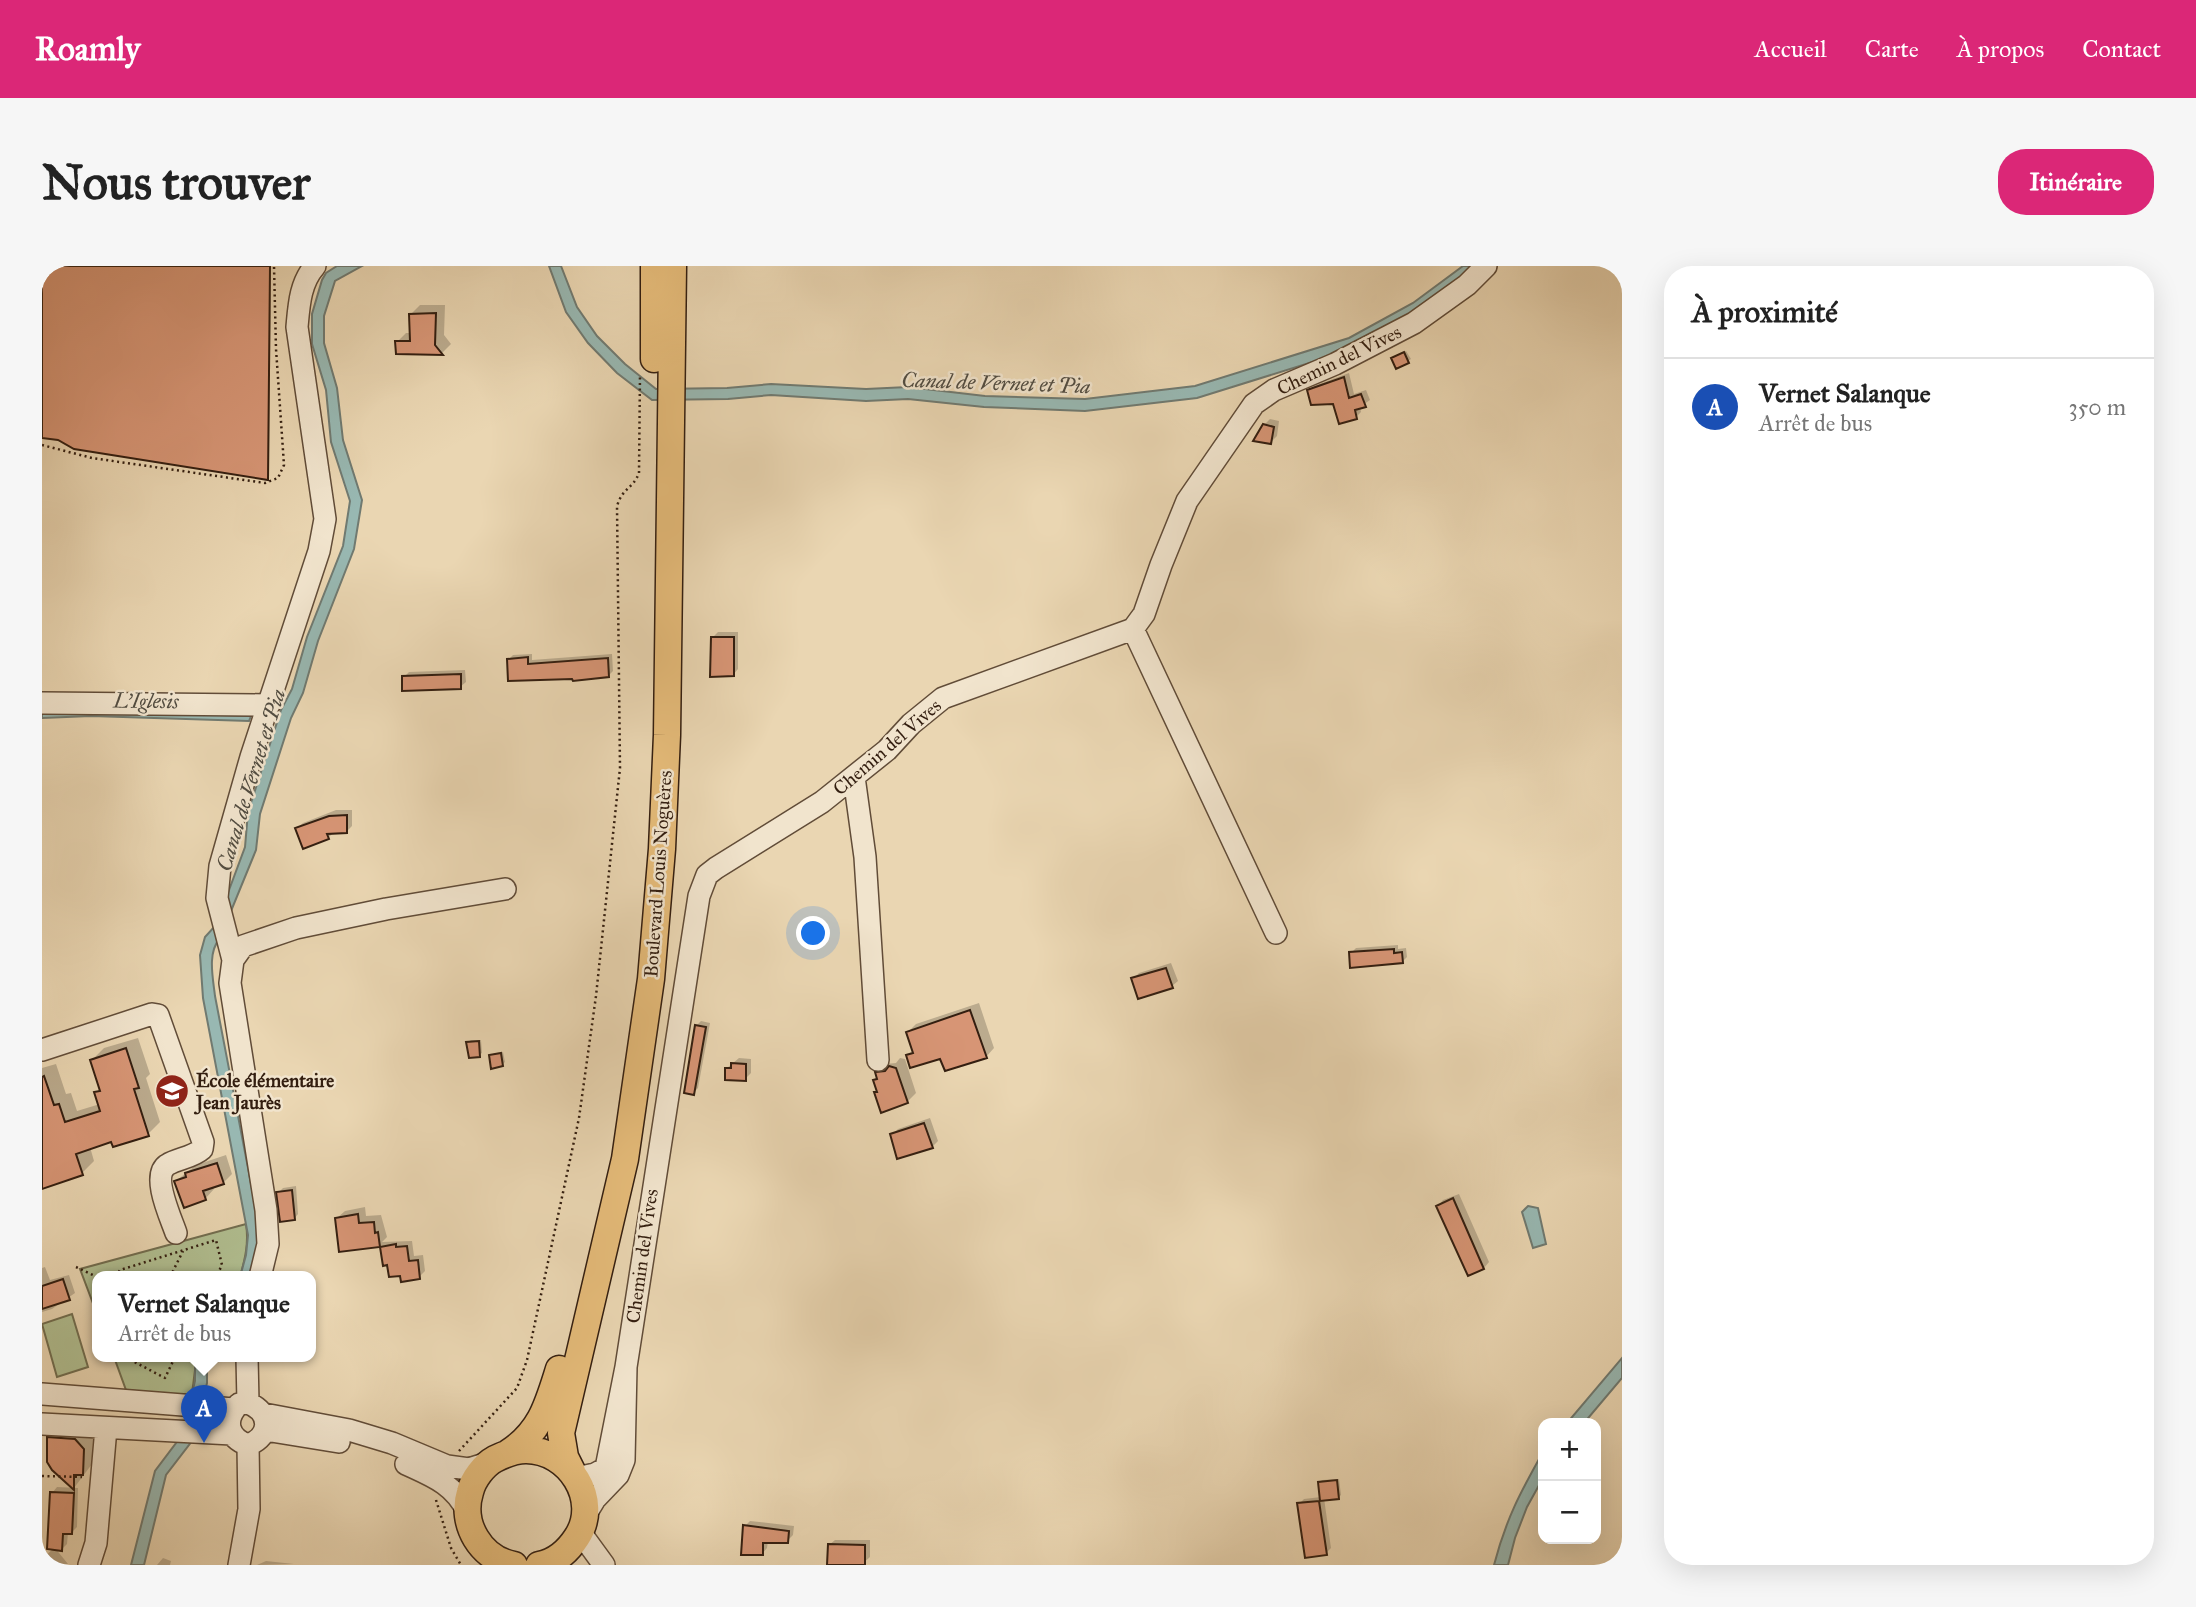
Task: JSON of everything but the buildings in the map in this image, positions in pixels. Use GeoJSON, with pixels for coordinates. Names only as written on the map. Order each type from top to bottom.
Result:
{"type":"FeatureCollection","features":[{"type":"Feature","properties":{"kind":"main road","name":"Boulevard Louis Noguères"},"geometry":{"type":"LineString","coordinates":[[467,1510],[470,1492],[478,1475],[499,1457],[523,1444],[538,1425],[549,1401],[565,1348],[607,1156],[634,975],[645,847],[656,373],[654,266]]}},
{"type":"Feature","properties":{"kind":"main road","name":"Boulevard Louis Noguères"},"geometry":{"type":"LineString","coordinates":[[656,373],[673,266]]}},
{"type":"Feature","properties":{"kind":"main road","name":"Boulevard Louis Noguères"},"geometry":{"type":"LineString","coordinates":[[569,1547],[582,1490],[565,1457],[561,1433],[625,1158],[651,979],[662,849],[667,735],[654,411]]}},
{"type":"Feature","properties":{"kind":"main road"},"geometry":{"type":"LineString","coordinates":[[499,1457],[526,1450],[543,1452],[559,1460],[574,1475]]}},
{"type":"Feature","properties":{"kind":"main road"},"geometry":{"type":"LineString","coordinates":[[467,1510],[470,1527],[478,1543],[490,1555],[509,1564]]}},
{"type":"Feature","properties":{"kind":"street"},"geometry":{"type":"LineString","coordinates":[[261,1271],[268,1244],[266,1210],[230,983],[233,960],[217,898],[220,866],[319,551],[325,519],[297,327],[299,299],[309,273],[315,266]]}},
{"type":"Feature","properties":{"kind":"street","name":"Chemin del Vives"},"geometry":{"type":"LineString","coordinates":[[574,1475],[595,1474],[606,1468],[626,1367],[644,1236],[699,896],[707,875],[822,802],[887,750],[911,724],[943,698],[1133,629],[1144,614],[1187,501],[1254,404],[1273,390],[1335,364],[1415,323],[1467,285],[1486,266]]}},
{"type":"Feature","properties":{"kind":"street"},"geometry":{"type":"LineString","coordinates":[[1133,629],[1276,933]]}},
{"type":"Feature","properties":{"kind":"street"},"geometry":{"type":"LineString","coordinates":[[42,703],[269,705]]}},
{"type":"Feature","properties":{"kind":"street"},"geometry":{"type":"LineString","coordinates":[[855,777],[865,857],[878,1060]]}},
{"type":"Feature","properties":{"kind":"street"},"geometry":{"type":"LineString","coordinates":[[233,960],[243,946],[296,928],[386,909],[505,889]]}},
{"type":"Feature","properties":{"kind":"street"},"geometry":{"type":"LineString","coordinates":[[42,1050],[152,1014],[158,1015],[203,1142],[202,1149],[197,1154],[166,1166],[160,1178],[179,1242]]}},
{"type":"Feature","properties":{"kind":"street"},"geometry":{"type":"LineString","coordinates":[[42,1424],[162,1431],[258,1441],[246,1413],[247,1362]]}},
{"type":"Feature","properties":{"kind":"street","name":"Chemin del Vives"},"geometry":{"type":"LineString","coordinates":[[569,1547],[595,1499],[618,1475],[624,1460],[626,1367]]}},
{"type":"Feature","properties":{"kind":"street"},"geometry":{"type":"LineString","coordinates":[[42,1394],[164,1403],[349,1430],[392,1443],[445,1473],[467,1510]]}},
{"type":"Feature","properties":{"kind":"street"},"geometry":{"type":"LineString","coordinates":[[239,1565],[249,1509],[230,1419],[246,1413]]}},
{"type":"Feature","properties":{"kind":"street"},"geometry":{"type":"LineString","coordinates":[[89,1565],[96,1543],[106,1428]]}},
{"type":"Feature","properties":{"kind":"street"},"geometry":{"type":"LineString","coordinates":[[445,1473],[469,1469],[499,1457]]}},
{"type":"Feature","properties":{"kind":"street"},"geometry":{"type":"LineString","coordinates":[[569,1547],[604,1565]]}},
{"type":"Feature","properties":{"kind":"path"},"geometry":{"type":"LineString","coordinates":[[42,445],[92,458],[265,483],[278,478],[284,465],[276,349],[274,266]]}},
{"type":"Feature","properties":{"kind":"path"},"geometry":{"type":"LineString","coordinates":[[461,1565],[451,1548],[435,1500],[445,1473],[468,1440],[517,1388],[527,1360],[546,1281],[579,1118],[596,996],[620,768],[617,506],[621,494],[636,482],[639,473],[654,411],[656,373]]}},
{"type":"Feature","properties":{"kind":"path"},"geometry":{"type":"LineString","coordinates":[[119,1271],[179,1242],[216,1240],[222,1265],[219,1271]]}},
{"type":"Feature","properties":{"kind":"path"},"geometry":{"type":"LineString","coordinates":[[172,1271],[179,1242]]}},
{"type":"Feature","properties":{"kind":"path"},"geometry":{"type":"LineString","coordinates":[[76,1267],[92,1275]]}},
{"type":"Feature","properties":{"kind":"path"},"geometry":{"type":"LineString","coordinates":[[136,1362],[165,1378],[173,1362]]}},
{"type":"Feature","properties":{"kind":"path"},"geometry":{"type":"LineString","coordinates":[[42,1476],[100,1478]]}},
{"type":"Feature","properties":{"kind":"green space"},"geometry":{"type":"Polygon","coordinates":[[[246,1224],[247,1244],[242,1271],[92,1271],[92,1301],[80,1269],[246,1224]]]}},
{"type":"Feature","properties":{"kind":"green space"},"geometry":{"type":"Polygon","coordinates":[[[72,1314],[88,1367],[57,1377],[42,1324],[72,1314]]]}},
{"type":"Feature","properties":{"kind":"green space"},"geometry":{"type":"Polygon","coordinates":[[[116,1362],[197,1362],[191,1396],[126,1390],[116,1362]]]}},
{"type":"Feature","properties":{"kind":"water"},"geometry":{"type":"Polygon","coordinates":[[[337,266],[362,266],[335,281],[324,316],[324,343],[337,388],[343,440],[362,500],[354,549],[318,641],[303,693],[291,718],[260,814],[256,850],[212,958],[215,996],[260,1236],[253,1271],[242,1271],[248,1235],[203,998],[200,955],[205,937],[216,925],[245,847],[248,812],[281,710],[292,689],[307,637],[343,546],[350,501],[331,442],[326,390],[312,344],[312,314],[326,273],[337,266]]]}},
{"type":"Feature","properties":{"kind":"water"},"geometry":{"type":"Polygon","coordinates":[[[549,266],[561,266],[577,307],[597,336],[625,364],[656,389],[771,384],[866,389],[908,387],[985,396],[1085,399],[1195,386],[1349,338],[1413,303],[1463,266],[1480,266],[1458,285],[1354,349],[1197,398],[1085,411],[984,407],[908,399],[866,401],[771,395],[728,399],[652,400],[617,373],[588,343],[566,312],[549,266]]]}},
{"type":"Feature","properties":{"kind":"water"},"geometry":{"type":"Polygon","coordinates":[[[91,711],[251,716],[249,721],[91,716],[42,718],[42,713],[91,711]]]}},
{"type":"Feature","properties":{"kind":"water"},"geometry":{"type":"Polygon","coordinates":[[[1528,1206],[1538,1208],[1546,1244],[1533,1248],[1522,1212],[1528,1206]]]}},
{"type":"Feature","properties":{"kind":"water"},"geometry":{"type":"Polygon","coordinates":[[[1622,1358],[1622,1378],[1588,1418],[1571,1418],[1622,1358]]]}},
{"type":"Feature","properties":{"kind":"water"},"geometry":{"type":"Polygon","coordinates":[[[210,1362],[192,1441],[166,1475],[144,1565],[131,1565],[155,1471],[182,1435],[195,1381],[195,1363],[210,1362]]]}},
{"type":"Feature","properties":{"kind":"water"},"geometry":{"type":"Polygon","coordinates":[[[1538,1461],[1538,1487],[1515,1538],[1508,1565],[1494,1565],[1503,1534],[1538,1461]]]}},
{"type":"Feature","properties":{"kind":"place","name":"École élémentaire Jean Jaurès"},"geometry":{"type":"Point","coordinates":[172,1091]}},
{"type":"Feature","properties":{"kind":"place","name":"Vernet Salanque"},"geometry":{"type":"Point","coordinates":[204,1443]}},
{"type":"Feature","properties":{"kind":"water label","name":"Canal de Vernet et Pia"},"geometry":{"type":"Point","coordinates":[996,383]}},
{"type":"Feature","properties":{"kind":"water label","name":"L'Iglesis"},"geometry":{"type":"Point","coordinates":[146,701]}},
{"type":"Feature","properties":{"kind":"water label","name":"Canal de Vernet et Pia"},"geometry":{"type":"Point","coordinates":[251,780]}}]}
